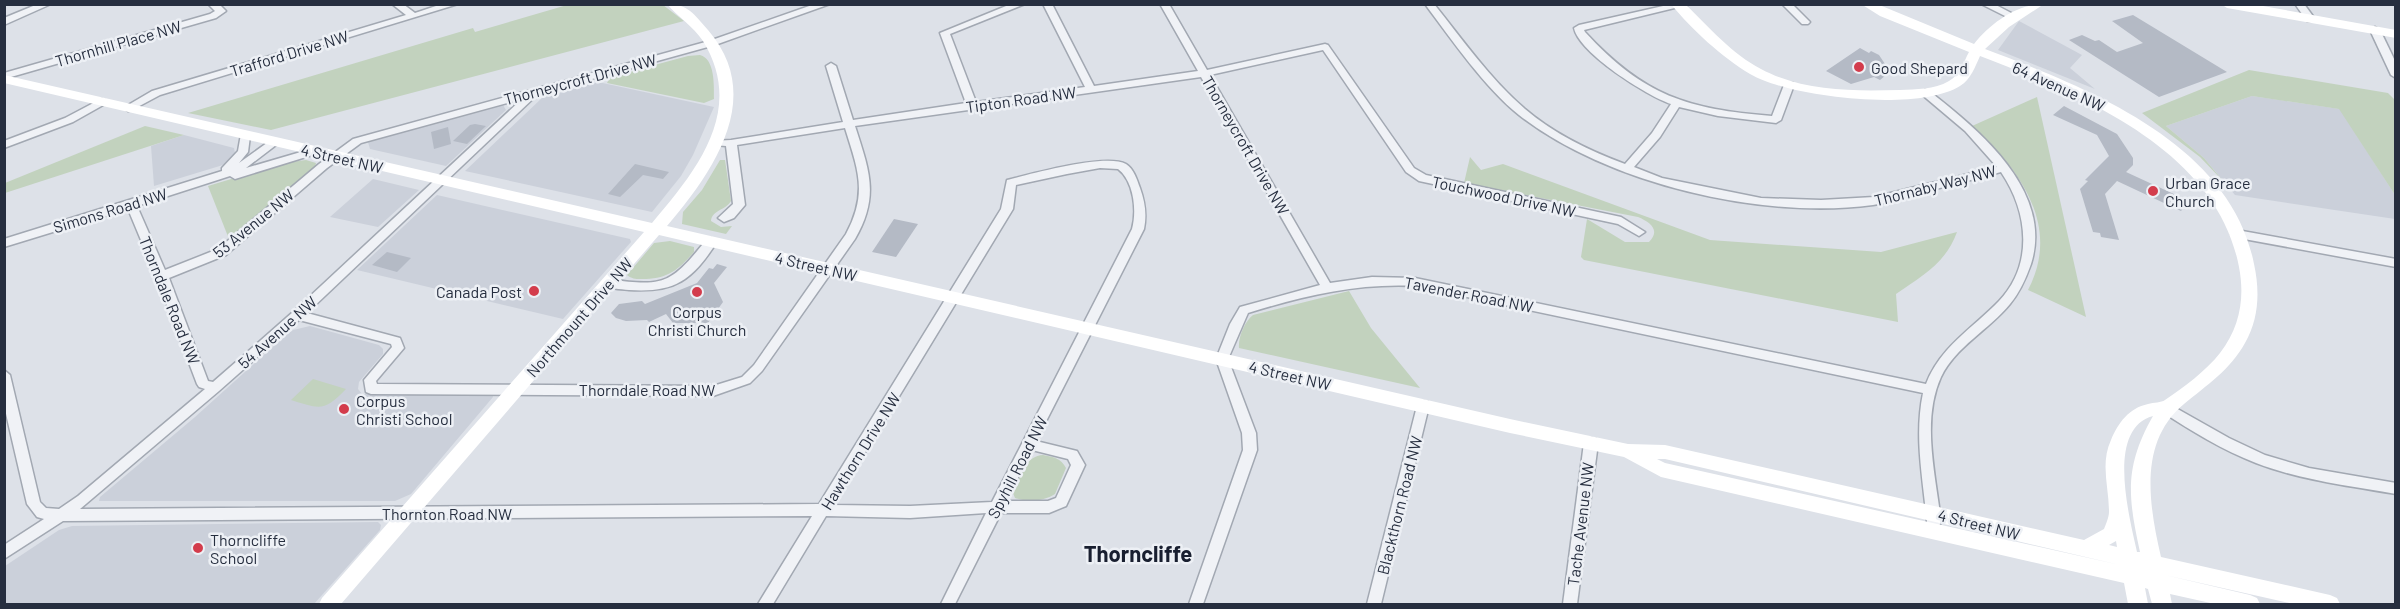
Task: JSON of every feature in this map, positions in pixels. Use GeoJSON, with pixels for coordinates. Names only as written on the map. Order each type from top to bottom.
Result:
{"type":"FeatureCollection","features":[{"type":"Feature","properties":{"kind":"main road","name":"Northmount Drive NW"},"geometry":{"type":"LineString","coordinates":[[329,604],[655,230],[724,143],[727,83],[721,62],[712,43],[692,19],[673,4]]}},
{"type":"Feature","properties":{"kind":"main road","name":"64 Avenue NW"},"geometry":{"type":"LineString","coordinates":[[1867,4],[1897,20],[2080,92],[2145,130],[2179,157],[2205,184],[2224,209],[2237,234],[2250,281],[2248,317],[2226,359],[2167,408],[2144,451],[2139,474],[2139,493],[2162,604]]}},
{"type":"Feature","properties":{"kind":"main road","name":"64 Avenue NW"},"geometry":{"type":"LineString","coordinates":[[1884,4],[1914,25]]}},
{"type":"Feature","properties":{"kind":"main road"},"geometry":{"type":"LineString","coordinates":[[1681,5],[1740,61],[1789,86],[1817,93],[1868,95],[1925,93],[1948,87],[1962,78],[1976,51],[2012,16],[2037,4]]}},
{"type":"Feature","properties":{"kind":"main road"},"geometry":{"type":"LineString","coordinates":[[2228,4],[2396,34]]}},
{"type":"Feature","properties":{"kind":"main road","name":"4 Street NW"},"geometry":{"type":"LineString","coordinates":[[4,78],[245,136],[1424,406],[1628,451],[1665,452],[1934,521],[2156,574],[2330,604]]}},
{"type":"Feature","properties":{"kind":"main road","name":"64 Avenue NW"},"geometry":{"type":"LineString","coordinates":[[2138,604],[2119,512],[2115,465],[2122,436],[2130,423],[2143,412],[2167,408]]}},
{"type":"Feature","properties":{"kind":"main road"},"geometry":{"type":"LineString","coordinates":[[2086,548],[2112,534],[2119,512]]}},
{"type":"Feature","properties":{"kind":"main road","name":"4 Street NW"},"geometry":{"type":"LineString","coordinates":[[1934,521],[2086,548],[2131,568]]}},
{"type":"Feature","properties":{"kind":"main road","name":"4 Street NW"},"geometry":{"type":"LineString","coordinates":[[2156,574],[2250,604]]}},
{"type":"Feature","properties":{"kind":"street"},"geometry":{"type":"LineString","coordinates":[[4,22],[47,4]]}},
{"type":"Feature","properties":{"kind":"street","name":"Thornhill Place NW"},"geometry":{"type":"LineString","coordinates":[[4,78],[213,16],[221,11],[212,4]]}},
{"type":"Feature","properties":{"kind":"street"},"geometry":{"type":"LineString","coordinates":[[396,4],[414,16]]}},
{"type":"Feature","properties":{"kind":"street","name":"Trafford Drive NW"},"geometry":{"type":"LineString","coordinates":[[128,108],[148,95],[454,4]]}},
{"type":"Feature","properties":{"kind":"street","name":"Thorneycroft Drive NW"},"geometry":{"type":"LineString","coordinates":[[336,156],[364,138],[712,43],[826,4]]}},
{"type":"Feature","properties":{"kind":"street"},"geometry":{"type":"LineString","coordinates":[[972,106],[945,33],[1021,4]]}},
{"type":"Feature","properties":{"kind":"street"},"geometry":{"type":"LineString","coordinates":[[1047,4],[1091,89]]}},
{"type":"Feature","properties":{"kind":"street","name":"Thorneycroft Drive NW"},"geometry":{"type":"LineString","coordinates":[[1164,4],[1327,287]]}},
{"type":"Feature","properties":{"kind":"street","name":"Thornaby Way NW"},"geometry":{"type":"LineString","coordinates":[[1429,4],[1491,81],[1521,111],[1551,133],[1594,156],[1660,181],[1708,193],[1761,202],[1821,204],[1874,201],[2005,168]]}},
{"type":"Feature","properties":{"kind":"street"},"geometry":{"type":"LineString","coordinates":[[1786,4],[1805,22]]}},
{"type":"Feature","properties":{"kind":"street"},"geometry":{"type":"LineString","coordinates":[[1984,4],[2012,16]]}},
{"type":"Feature","properties":{"kind":"street"},"geometry":{"type":"LineString","coordinates":[[2299,4],[2310,19]]}},
{"type":"Feature","properties":{"kind":"street"},"geometry":{"type":"LineString","coordinates":[[1681,5],[1580,27],[1580,33],[1602,60],[1641,86],[1676,104],[1713,113],[1776,120],[1789,86]]}},
{"type":"Feature","properties":{"kind":"street"},"geometry":{"type":"LineString","coordinates":[[2375,30],[2396,75]]}},
{"type":"Feature","properties":{"kind":"street","name":"Tipton Road NW"},"geometry":{"type":"LineString","coordinates":[[724,143],[1204,72],[1325,47]]}},
{"type":"Feature","properties":{"kind":"street","name":"Touchwood Drive NW"},"geometry":{"type":"LineString","coordinates":[[1325,47],[1410,170],[1423,178],[1621,220],[1639,232]]}},
{"type":"Feature","properties":{"kind":"street","name":"Thorndale Road NW"},"geometry":{"type":"LineString","coordinates":[[297,315],[396,341],[398,348],[370,380],[371,389],[713,391],[746,380],[758,368],[851,236],[860,219],[865,202],[863,168],[831,66]]}},
{"type":"Feature","properties":{"kind":"street","name":"54 Avenue NW"},"geometry":{"type":"LineString","coordinates":[[4,553],[63,514],[215,388],[297,315],[535,92]]}},
{"type":"Feature","properties":{"kind":"street"},"geometry":{"type":"LineString","coordinates":[[1925,93],[2005,168],[2023,201],[2029,223],[2028,262],[2016,286],[2001,307],[1963,339],[1945,362],[1930,390],[1927,449],[1934,521]]}},
{"type":"Feature","properties":{"kind":"street"},"geometry":{"type":"LineString","coordinates":[[4,145],[69,120],[101,102]]}},
{"type":"Feature","properties":{"kind":"street"},"geometry":{"type":"LineString","coordinates":[[1628,168],[1656,135],[1676,104]]}},
{"type":"Feature","properties":{"kind":"street","name":"Simons Road NW"},"geometry":{"type":"LineString","coordinates":[[216,178],[239,158],[243,152],[245,136]]}},
{"type":"Feature","properties":{"kind":"street","name":"Simons Road NW"},"geometry":{"type":"LineString","coordinates":[[216,178],[245,164],[274,142]]}},
{"type":"Feature","properties":{"kind":"street"},"geometry":{"type":"LineString","coordinates":[[724,143],[739,205],[730,216],[724,218]]}},
{"type":"Feature","properties":{"kind":"street","name":"Simons Road NW"},"geometry":{"type":"LineString","coordinates":[[4,243],[216,178],[241,174],[315,151]]}},
{"type":"Feature","properties":{"kind":"street","name":"53 Avenue NW"},"geometry":{"type":"LineString","coordinates":[[162,276],[222,252],[336,156]]}},
{"type":"Feature","properties":{"kind":"street","name":"Hawthorn Drive NW"},"geometry":{"type":"LineString","coordinates":[[765,604],[955,298],[1007,209],[1011,183],[1061,172],[1118,165],[1128,172],[1141,204],[1142,216],[1138,230],[1086,328]]}},
{"type":"Feature","properties":{"kind":"street","name":"Thorndale Road NW"},"geometry":{"type":"LineString","coordinates":[[130,204],[162,276],[203,384],[215,388]]}},
{"type":"Feature","properties":{"kind":"street"},"geometry":{"type":"LineString","coordinates":[[2237,234],[2396,263]]}},
{"type":"Feature","properties":{"kind":"street"},"geometry":{"type":"LineString","coordinates":[[609,283],[624,286],[668,284],[681,276],[711,242]]}},
{"type":"Feature","properties":{"kind":"street","name":"Tavender Road NW"},"geometry":{"type":"LineString","coordinates":[[1222,359],[1244,310],[1327,287],[1385,280],[1414,282],[1930,390]]}},
{"type":"Feature","properties":{"kind":"street","name":"Spyhill Road NW"},"geometry":{"type":"LineString","coordinates":[[948,604],[1086,328]]}},
{"type":"Feature","properties":{"kind":"street"},"geometry":{"type":"LineString","coordinates":[[1196,604],[1251,443],[1222,359]]}},
{"type":"Feature","properties":{"kind":"street","name":"Thornton Road NW"},"geometry":{"type":"LineString","coordinates":[[4,375],[34,504],[42,513],[824,510],[910,512],[997,507],[1049,507],[1061,502],[1078,465],[1072,454],[1029,444]]}},
{"type":"Feature","properties":{"kind":"street","name":"Blackthorn Road NW"},"geometry":{"type":"LineString","coordinates":[[1374,604],[1424,406]]}},
{"type":"Feature","properties":{"kind":"street"},"geometry":{"type":"LineString","coordinates":[[2167,408],[2206,433],[2260,459],[2280,466],[2396,489]]}},
{"type":"Feature","properties":{"kind":"street","name":"Tache Avenue NW"},"geometry":{"type":"LineString","coordinates":[[1570,604],[1591,443]]}},
{"type":"Feature","properties":{"kind":"shaded area"},"geometry":{"type":"Polygon","coordinates":[[[2019,21],[2082,55],[2070,68],[2095,89],[1998,50],[2019,21]]]}},
{"type":"Feature","properties":{"kind":"shaded area"},"geometry":{"type":"Polygon","coordinates":[[[598,82],[714,107],[681,176],[652,212],[465,171],[542,98],[598,82]]]}},
{"type":"Feature","properties":{"kind":"shaded area"},"geometry":{"type":"Polygon","coordinates":[[[2252,96],[2340,109],[2395,195],[2395,219],[2235,195],[2204,158],[2166,126],[2252,96]]]}},
{"type":"Feature","properties":{"kind":"shaded area"},"geometry":{"type":"Polygon","coordinates":[[[503,105],[506,110],[446,166],[370,149],[368,142],[503,105]]]}},
{"type":"Feature","properties":{"kind":"shaded area"},"geometry":{"type":"Polygon","coordinates":[[[184,135],[234,148],[235,153],[223,165],[154,186],[151,146],[184,135]]]}},
{"type":"Feature","properties":{"kind":"shaded area"},"geometry":{"type":"Polygon","coordinates":[[[373,179],[419,190],[378,227],[330,217],[373,179]]]}},
{"type":"Feature","properties":{"kind":"shaded area"},"geometry":{"type":"Polygon","coordinates":[[[437,195],[630,239],[631,242],[563,319],[357,270],[437,195]]]}},
{"type":"Feature","properties":{"kind":"shaded area","name":"Corpus Christi School"},"geometry":{"type":"Polygon","coordinates":[[[310,326],[379,345],[383,349],[383,354],[359,382],[358,389],[362,394],[492,393],[493,397],[411,494],[395,501],[99,501],[100,497],[195,417],[286,335],[293,330],[310,326]]]}},
{"type":"Feature","properties":{"kind":"shaded area","name":"Thorncliffe School"},"geometry":{"type":"Polygon","coordinates":[[[378,522],[381,525],[380,530],[314,604],[5,604],[5,566],[59,530],[72,526],[378,522]]]}},
{"type":"Feature","properties":{"kind":"green space"},"geometry":{"type":"Polygon","coordinates":[[[567,5],[663,5],[684,21],[271,130],[188,113],[473,28],[475,32],[567,5]]]}},
{"type":"Feature","properties":{"kind":"green space"},"geometry":{"type":"Polygon","coordinates":[[[700,55],[709,62],[714,80],[714,99],[704,103],[607,83],[610,77],[688,56],[700,55]]]}},
{"type":"Feature","properties":{"kind":"green space"},"geometry":{"type":"Polygon","coordinates":[[[2249,70],[2388,93],[2395,100],[2395,195],[2339,109],[2252,96],[2166,126],[2204,158],[2223,181],[2200,157],[2142,113],[2249,70]]]}},
{"type":"Feature","properties":{"kind":"green space"},"geometry":{"type":"Polygon","coordinates":[[[2037,97],[2086,317],[2028,290],[2037,266],[2040,243],[2038,221],[2019,180],[2005,161],[1972,126],[2037,97]]]}},
{"type":"Feature","properties":{"kind":"green space"},"geometry":{"type":"Polygon","coordinates":[[[145,126],[184,135],[5,193],[5,183],[145,126]]]}},
{"type":"Feature","properties":{"kind":"green space"},"geometry":{"type":"Polygon","coordinates":[[[1470,157],[1481,170],[1503,164],[1710,240],[1881,252],[1957,232],[1940,260],[1924,275],[1896,294],[1898,322],[1584,260],[1581,257],[1587,219],[1625,242],[1649,242],[1654,230],[1646,221],[1638,217],[1464,183],[1470,157]]]}},
{"type":"Feature","properties":{"kind":"green space"},"geometry":{"type":"Polygon","coordinates":[[[306,160],[316,163],[315,167],[229,239],[208,186],[284,163],[306,160]]]}},
{"type":"Feature","properties":{"kind":"green space"},"geometry":{"type":"Polygon","coordinates":[[[720,160],[725,160],[731,201],[714,214],[711,221],[721,227],[732,226],[726,234],[682,224],[683,212],[702,190],[720,160]]]}},
{"type":"Feature","properties":{"kind":"green space"},"geometry":{"type":"Polygon","coordinates":[[[670,241],[694,247],[694,252],[678,268],[661,277],[638,279],[627,275],[654,243],[670,241]]]}},
{"type":"Feature","properties":{"kind":"green space"},"geometry":{"type":"Polygon","coordinates":[[[1349,291],[1371,328],[1420,388],[1239,348],[1243,330],[1253,315],[1349,291]]]}},
{"type":"Feature","properties":{"kind":"green space"},"geometry":{"type":"Polygon","coordinates":[[[313,379],[346,389],[327,405],[315,407],[291,400],[313,379]]]}},
{"type":"Feature","properties":{"kind":"green space"},"geometry":{"type":"Polygon","coordinates":[[[1043,455],[1059,460],[1066,468],[1055,494],[1036,500],[1015,498],[1013,493],[1023,469],[1031,459],[1043,455]]]}},
{"type":"Feature","properties":{"kind":"building"},"geometry":{"type":"Polygon","coordinates":[[[2133,15],[2227,72],[2159,97],[2069,40],[2082,35],[2095,41],[2099,40],[2117,52],[2143,43],[2112,21],[2133,15]]]}},
{"type":"Feature","properties":{"kind":"building","name":"Good Shepard"},"geometry":{"type":"Polygon","coordinates":[[[1860,48],[1879,55],[1887,67],[1892,70],[1880,80],[1874,77],[1851,84],[1826,71],[1860,48]]]}},
{"type":"Feature","properties":{"kind":"building"},"geometry":{"type":"Polygon","coordinates":[[[2064,106],[2117,134],[2133,158],[2133,165],[2126,172],[2189,201],[2181,211],[2117,181],[2105,194],[2119,240],[2101,237],[2100,233],[2093,232],[2080,189],[2088,181],[2085,180],[2109,156],[2097,135],[2053,115],[2064,106]]]}},
{"type":"Feature","properties":{"kind":"building"},"geometry":{"type":"Polygon","coordinates":[[[470,125],[486,126],[467,144],[453,141],[470,125]]]}},
{"type":"Feature","properties":{"kind":"building"},"geometry":{"type":"Polygon","coordinates":[[[448,127],[451,144],[434,149],[431,132],[448,127]]]}},
{"type":"Feature","properties":{"kind":"building"},"geometry":{"type":"Polygon","coordinates":[[[635,164],[669,172],[663,179],[643,175],[620,197],[608,194],[635,164]]]}},
{"type":"Feature","properties":{"kind":"building"},"geometry":{"type":"Polygon","coordinates":[[[894,219],[918,224],[896,257],[872,252],[894,219]]]}},
{"type":"Feature","properties":{"kind":"building"},"geometry":{"type":"Polygon","coordinates":[[[387,252],[411,258],[397,272],[372,265],[387,252]]]}},
{"type":"Feature","properties":{"kind":"building","name":"Corpus Christi Church"},"geometry":{"type":"Polygon","coordinates":[[[717,264],[727,267],[714,283],[723,302],[708,323],[673,323],[666,314],[649,322],[647,320],[626,321],[616,318],[611,313],[619,304],[642,301],[645,304],[697,283],[709,268],[713,269],[717,264]]]}},
{"type":"Feature","properties":{"kind":"place","name":"Good Shepard"},"geometry":{"type":"Point","coordinates":[1859,67]}},
{"type":"Feature","properties":{"kind":"place","name":"Urban Grace Church"},"geometry":{"type":"Point","coordinates":[2153,191]}},
{"type":"Feature","properties":{"kind":"place","name":"Canada Post"},"geometry":{"type":"Point","coordinates":[534,291]}},
{"type":"Feature","properties":{"kind":"place","name":"Corpus Christi Church"},"geometry":{"type":"Point","coordinates":[697,292]}},
{"type":"Feature","properties":{"kind":"place","name":"Corpus Christi School"},"geometry":{"type":"Point","coordinates":[344,409]}},
{"type":"Feature","properties":{"kind":"place","name":"Thorncliffe School"},"geometry":{"type":"Point","coordinates":[198,548]}},
{"type":"Feature","properties":{"kind":"district","name":"Thorncliffe"},"geometry":{"type":"Point","coordinates":[1138,553]}}]}
